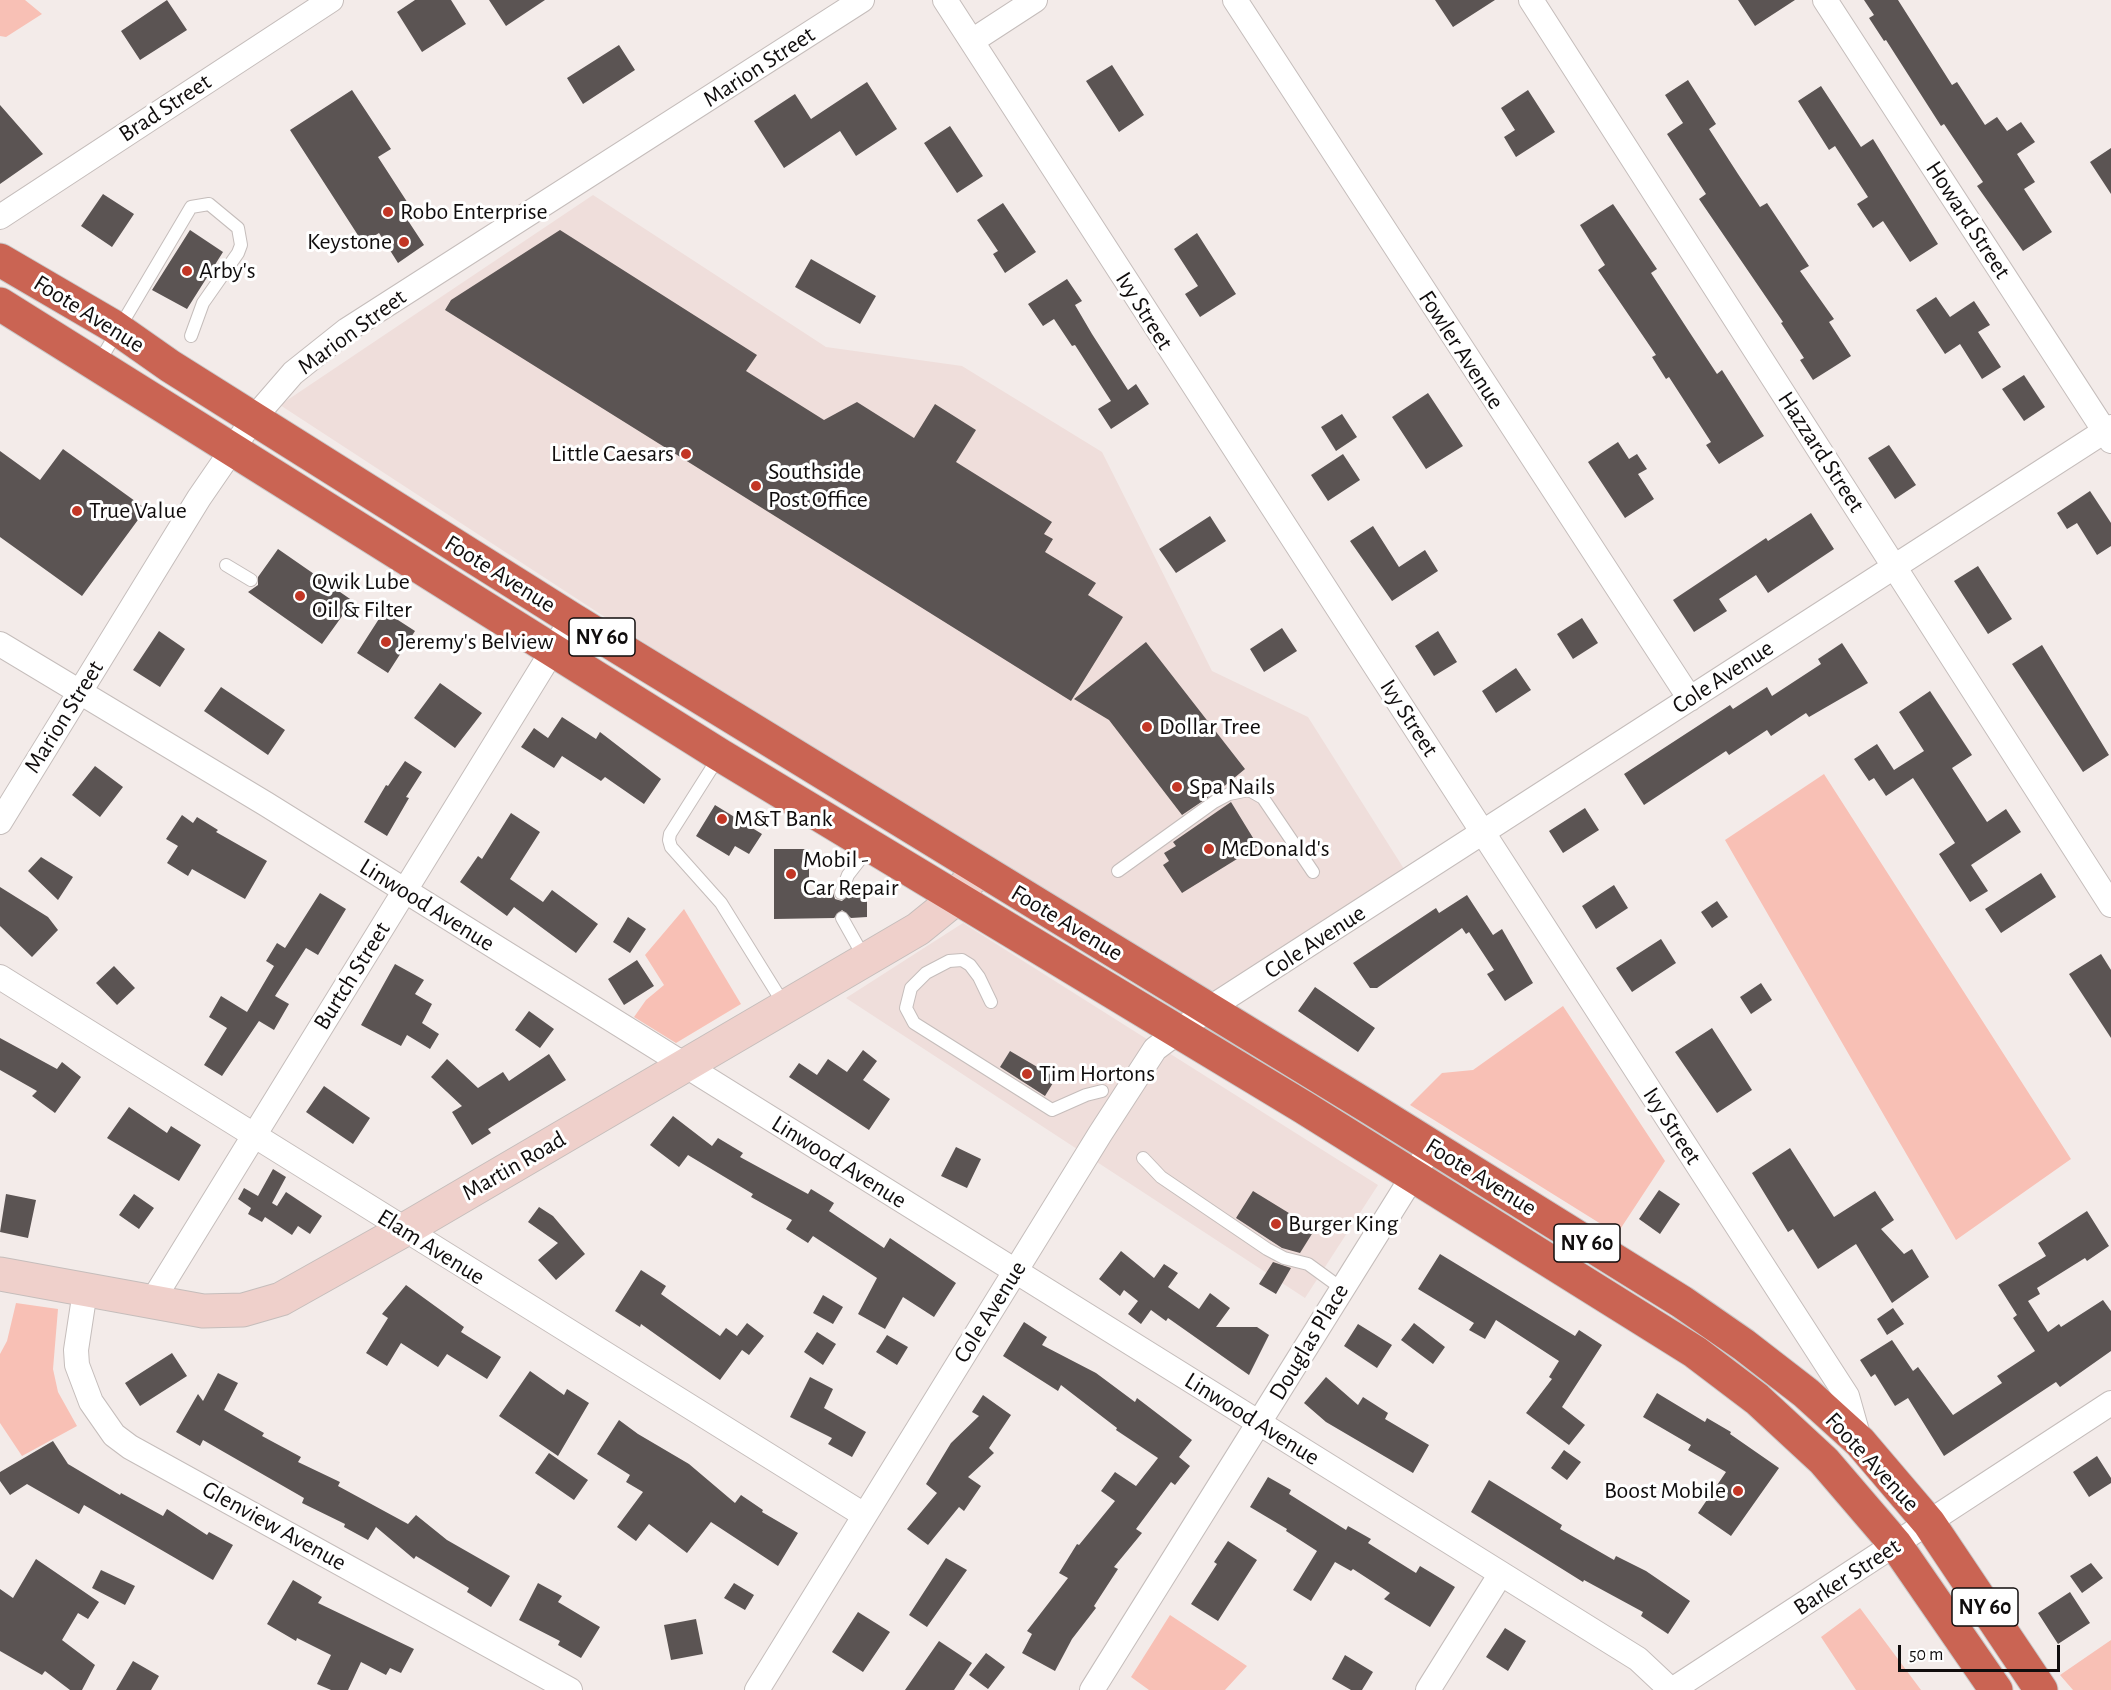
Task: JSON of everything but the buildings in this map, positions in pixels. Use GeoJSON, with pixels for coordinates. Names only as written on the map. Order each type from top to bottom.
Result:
{"type":"FeatureCollection","features":[{"type":"Feature","properties":{"kind":"highway","name":"Foote Avenue"},"geometry":{"type":"LineString","coordinates":[[0,260],[118,329],[170,366],[572,619],[1672,1295],[1735,1339],[1806,1393],[1860,1442],[1929,1523],[2041,1690]]}},
{"type":"Feature","properties":{"kind":"highway","name":"Foote Avenue"},"geometry":{"type":"LineString","coordinates":[[0,304],[553,648],[720,755],[955,899],[1179,1031],[1695,1353],[1757,1399],[1824,1461],[1896,1545],[1996,1690]]}},
{"type":"Feature","properties":{"kind":"street","name":"Brad Street"},"geometry":{"type":"LineString","coordinates":[[0,217],[331,0]]}},
{"type":"Feature","properties":{"kind":"street","name":"Marion Street"},"geometry":{"type":"LineString","coordinates":[[0,822],[199,498],[254,418],[293,374],[346,330],[862,0]]}},
{"type":"Feature","properties":{"kind":"street","name":"Ivy Street"},"geometry":{"type":"LineString","coordinates":[[945,0],[1191,385],[1484,833],[1847,1396],[1860,1442]]}},
{"type":"Feature","properties":{"kind":"street"},"geometry":{"type":"LineString","coordinates":[[972,41],[1035,0]]}},
{"type":"Feature","properties":{"kind":"street","name":"Fowler Avenue"},"geometry":{"type":"LineString","coordinates":[[1235,0],[1690,699]]}},
{"type":"Feature","properties":{"kind":"street","name":"Hazzard Street"},"geometry":{"type":"LineString","coordinates":[[1531,0],[2111,905]]}},
{"type":"Feature","properties":{"kind":"street","name":"Howard Street"},"geometry":{"type":"LineString","coordinates":[[1825,0],[2109,433]]}},
{"type":"Feature","properties":{"kind":"street","name":"Cole Avenue"},"geometry":{"type":"LineString","coordinates":[[757,1690],[1155,1049],[1207,1010],[1895,567],[2109,433]]}},
{"type":"Feature","properties":{"kind":"street","name":"Burtch Street"},"geometry":{"type":"LineString","coordinates":[[151,1303],[572,619]]}},
{"type":"Feature","properties":{"kind":"street","name":"Linwood Avenue"},"geometry":{"type":"LineString","coordinates":[[0,644],[404,891],[1638,1659],[1672,1690]]}},
{"type":"Feature","properties":{"kind":"street","name":"Martin Road"},"geometry":{"type":"LineString","coordinates":[[0,1275],[151,1303],[228,1312],[260,1306],[307,1286],[918,929],[955,899],[978,869]]}},
{"type":"Feature","properties":{"kind":"street","name":"Elam Avenue"},"geometry":{"type":"LineString","coordinates":[[0,977],[253,1137],[864,1515]]}},
{"type":"Feature","properties":{"kind":"street","name":"Douglas Place"},"geometry":{"type":"LineString","coordinates":[[1092,1690],[1431,1147]]}},
{"type":"Feature","properties":{"kind":"street","name":"Glenview Avenue"},"geometry":{"type":"LineString","coordinates":[[85,1291],[76,1350],[79,1376],[91,1402],[114,1435],[570,1690]]}},
{"type":"Feature","properties":{"kind":"street","name":"Barker Street"},"geometry":{"type":"LineString","coordinates":[[1672,1690],[2111,1403]]}},
{"type":"Feature","properties":{"kind":"street"},"geometry":{"type":"LineString","coordinates":[[1428,1690],[1500,1575]]}},
{"type":"Feature","properties":{"kind":"lane"},"geometry":{"type":"LineString","coordinates":[[98,365],[191,207],[209,204],[238,228],[241,245],[203,303],[191,336]]}},
{"type":"Feature","properties":{"kind":"lane"},"geometry":{"type":"LineString","coordinates":[[226,565],[251,580]]}},
{"type":"Feature","properties":{"kind":"lane"},"geometry":{"type":"LineString","coordinates":[[720,755],[670,834],[669,840],[671,847],[721,903],[785,1007]]}},
{"type":"Feature","properties":{"kind":"lane"},"geometry":{"type":"LineString","coordinates":[[1118,871],[1214,802],[1229,794],[1249,790],[1263,798],[1313,872]]}},
{"type":"Feature","properties":{"kind":"lane"},"geometry":{"type":"LineString","coordinates":[[841,893],[848,875],[870,847]]}},
{"type":"Feature","properties":{"kind":"lane"},"geometry":{"type":"LineString","coordinates":[[842,918],[866,960]]}},
{"type":"Feature","properties":{"kind":"lane"},"geometry":{"type":"LineString","coordinates":[[991,1002],[979,977],[962,960],[949,961],[926,973],[911,988],[906,1008],[914,1023],[1052,1110],[1086,1095],[1102,1091]]}},
{"type":"Feature","properties":{"kind":"lane"},"geometry":{"type":"LineString","coordinates":[[1143,1158],[1161,1177],[1267,1249],[1293,1262],[1308,1264],[1341,1288]]}},
{"type":"Feature","properties":{"kind":"shaded area"},"geometry":{"type":"Polygon","coordinates":[[[0,0],[25,0],[42,14],[6,37],[0,36],[0,0]]]}},
{"type":"Feature","properties":{"kind":"shaded area"},"geometry":{"type":"Polygon","coordinates":[[[593,195],[826,347],[962,366],[1102,452],[1212,671],[1308,717],[1411,880],[1207,1010],[280,405],[593,195]]]}},
{"type":"Feature","properties":{"kind":"shaded area"},"geometry":{"type":"Polygon","coordinates":[[[1824,774],[2071,1159],[1956,1240],[1725,840],[1824,774]]]}},
{"type":"Feature","properties":{"kind":"shaded area"},"geometry":{"type":"Polygon","coordinates":[[[684,909],[741,1004],[676,1043],[634,1017],[646,1000],[664,985],[645,955],[684,909]]]}},
{"type":"Feature","properties":{"kind":"shaded area"},"geometry":{"type":"Polygon","coordinates":[[[963,923],[1378,1185],[1305,1298],[846,998],[963,923]]]}},
{"type":"Feature","properties":{"kind":"shaded area"},"geometry":{"type":"Polygon","coordinates":[[[1563,1006],[1665,1161],[1617,1234],[1410,1105],[1442,1073],[1473,1070],[1563,1006]]]}},
{"type":"Feature","properties":{"kind":"shaded area"},"geometry":{"type":"Polygon","coordinates":[[[16,1303],[58,1309],[53,1369],[58,1392],[77,1426],[22,1456],[0,1423],[0,1354],[7,1341],[16,1303]]]}},
{"type":"Feature","properties":{"kind":"shaded area"},"geometry":{"type":"Polygon","coordinates":[[[1860,1608],[1921,1690],[1856,1690],[1821,1637],[1860,1608]]]}},
{"type":"Feature","properties":{"kind":"shaded area"},"geometry":{"type":"Polygon","coordinates":[[[1170,1615],[1247,1666],[1225,1690],[1149,1690],[1131,1677],[1170,1615]]]}},
{"type":"Feature","properties":{"kind":"shaded area"},"geometry":{"type":"Polygon","coordinates":[[[2111,1640],[2111,1690],[2073,1690],[2060,1675],[2111,1640]]]}},
{"type":"Feature","properties":{"kind":"place","name":"Robo Enterprise"},"geometry":{"type":"Point","coordinates":[388,212]}},
{"type":"Feature","properties":{"kind":"place","name":"Keystone"},"geometry":{"type":"Point","coordinates":[404,242]}},
{"type":"Feature","properties":{"kind":"place","name":"Arby's"},"geometry":{"type":"Point","coordinates":[187,271]}},
{"type":"Feature","properties":{"kind":"place","name":"Little Caesars"},"geometry":{"type":"Point","coordinates":[686,454]}},
{"type":"Feature","properties":{"kind":"place","name":"Southside Post Office"},"geometry":{"type":"Point","coordinates":[756,486]}},
{"type":"Feature","properties":{"kind":"place","name":"True Value"},"geometry":{"type":"Point","coordinates":[77,511]}},
{"type":"Feature","properties":{"kind":"place","name":"Qwik Lube Oil & Filter"},"geometry":{"type":"Point","coordinates":[300,596]}},
{"type":"Feature","properties":{"kind":"place","name":"Jeremy's Belview"},"geometry":{"type":"Point","coordinates":[386,642]}},
{"type":"Feature","properties":{"kind":"place","name":"Dollar Tree"},"geometry":{"type":"Point","coordinates":[1147,727]}},
{"type":"Feature","properties":{"kind":"place","name":"Spa Nails"},"geometry":{"type":"Point","coordinates":[1177,787]}},
{"type":"Feature","properties":{"kind":"place","name":"M&T Bank"},"geometry":{"type":"Point","coordinates":[722,819]}},
{"type":"Feature","properties":{"kind":"place","name":"McDonald's"},"geometry":{"type":"Point","coordinates":[1209,849]}},
{"type":"Feature","properties":{"kind":"place","name":"Mobil - Car Repair"},"geometry":{"type":"Point","coordinates":[791,874]}},
{"type":"Feature","properties":{"kind":"place","name":"Tim Hortons"},"geometry":{"type":"Point","coordinates":[1027,1074]}},
{"type":"Feature","properties":{"kind":"place","name":"Burger King"},"geometry":{"type":"Point","coordinates":[1276,1224]}},
{"type":"Feature","properties":{"kind":"place","name":"Boost Mobile"},"geometry":{"type":"Point","coordinates":[1738,1491]}}]}
